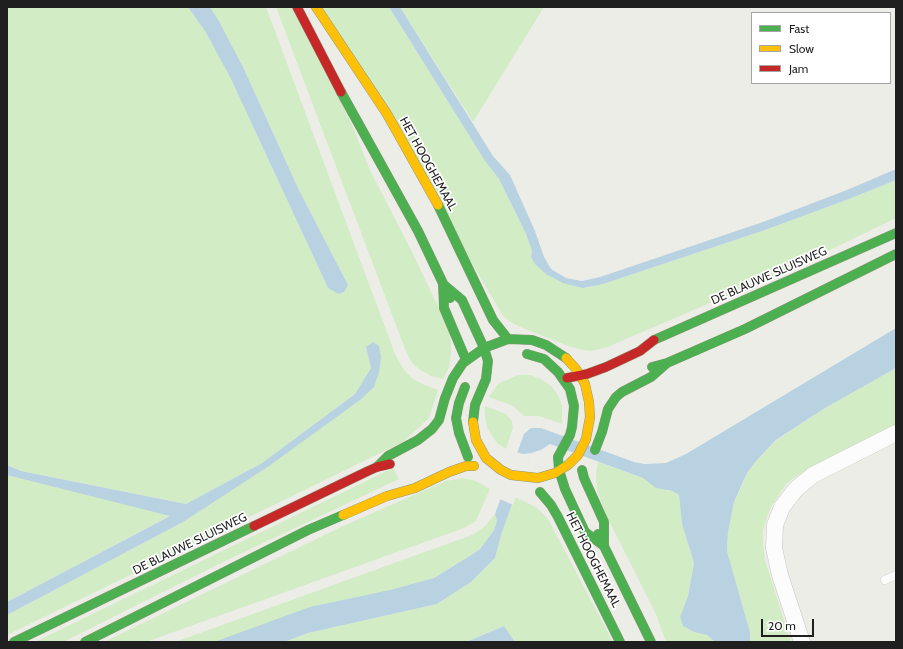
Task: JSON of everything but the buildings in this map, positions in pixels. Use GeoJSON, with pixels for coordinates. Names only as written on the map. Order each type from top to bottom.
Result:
{"type":"FeatureCollection","features":[{"type":"Feature","properties":{"kind":"main road"},"geometry":{"type":"LineString","coordinates":[[296,7],[351,113],[418,231],[453,305]]}},
{"type":"Feature","properties":{"kind":"main road","name":"HET HOOGHEMAAL"},"geometry":{"type":"LineString","coordinates":[[316,7],[390,121],[435,198],[493,320],[508,340]]}},
{"type":"Feature","properties":{"kind":"main road","name":"DE BLAUWE SLUISWEG"},"geometry":{"type":"LineString","coordinates":[[563,378],[581,375],[606,367],[640,351],[651,341],[896,233]]}},
{"type":"Feature","properties":{"kind":"main road"},"geometry":{"type":"LineString","coordinates":[[647,368],[667,363],[745,329],[896,254]]}},
{"type":"Feature","properties":{"kind":"main road"},"geometry":{"type":"LineString","coordinates":[[443,284],[462,300],[481,341],[478,355]]}},
{"type":"Feature","properties":{"kind":"main road"},"geometry":{"type":"LineString","coordinates":[[443,284],[444,308],[466,360],[508,340],[532,340],[546,345],[564,356],[581,375],[589,402],[589,427],[586,439],[569,468],[538,478],[511,475],[494,466],[482,452],[474,432],[473,416],[476,400],[486,379],[488,361]]}},
{"type":"Feature","properties":{"kind":"main road","name":"DE BLAUWE SLUISWEG"},"geometry":{"type":"LineString","coordinates":[[636,341],[651,341]]}},
{"type":"Feature","properties":{"kind":"main road"},"geometry":{"type":"LineString","coordinates":[[518,353],[544,359],[558,372],[570,389],[574,406],[573,421],[570,435],[558,457],[559,470]]}},
{"type":"Feature","properties":{"kind":"main road"},"geometry":{"type":"LineString","coordinates":[[478,355],[488,361]]}},
{"type":"Feature","properties":{"kind":"main road"},"geometry":{"type":"LineString","coordinates":[[478,355],[488,361]]}},
{"type":"Feature","properties":{"kind":"main road"},"geometry":{"type":"LineString","coordinates":[[488,361],[498,356]]}},
{"type":"Feature","properties":{"kind":"main road","name":"DE BLAUWE SLUISWEG"},"geometry":{"type":"LineString","coordinates":[[377,467],[388,456],[427,434],[439,420],[445,398],[453,378],[466,360]]}},
{"type":"Feature","properties":{"kind":"main road"},"geometry":{"type":"LineString","coordinates":[[573,365],[585,362]]}},
{"type":"Feature","properties":{"kind":"main road"},"geometry":{"type":"LineString","coordinates":[[529,492],[540,492],[563,484],[587,465],[602,432],[608,409],[616,397],[622,392],[650,377],[667,363]]}},
{"type":"Feature","properties":{"kind":"main road"},"geometry":{"type":"LineString","coordinates":[[469,381],[461,397],[454,429],[463,456],[481,473]]}},
{"type":"Feature","properties":{"kind":"main road"},"geometry":{"type":"LineString","coordinates":[[589,402],[596,396]]}},
{"type":"Feature","properties":{"kind":"main road"},"geometry":{"type":"LineString","coordinates":[[463,456],[482,452]]}},
{"type":"Feature","properties":{"kind":"main road","name":"DE BLAUWE SLUISWEG"},"geometry":{"type":"LineString","coordinates":[[14,642],[377,467],[392,464],[398,461]]}},
{"type":"Feature","properties":{"kind":"main road","name":"HET HOOGHEMAAL"},"geometry":{"type":"LineString","coordinates":[[587,465],[584,478],[604,522],[604,546]]}},
{"type":"Feature","properties":{"kind":"main road"},"geometry":{"type":"LineString","coordinates":[[85,642],[308,530],[388,496],[415,488],[449,472],[466,466],[474,466]]}},
{"type":"Feature","properties":{"kind":"main road","name":"HET HOOGHEMAAL"},"geometry":{"type":"LineString","coordinates":[[559,470],[563,484],[586,532],[604,546]]}},
{"type":"Feature","properties":{"kind":"main road"},"geometry":{"type":"LineString","coordinates":[[388,496],[410,480]]}},
{"type":"Feature","properties":{"kind":"main road","name":"HET HOOGHEMAAL"},"geometry":{"type":"LineString","coordinates":[[540,492],[551,505],[558,517],[620,642]]}},
{"type":"Feature","properties":{"kind":"main road","name":"HET HOOGHEMAAL"},"geometry":{"type":"LineString","coordinates":[[594,525],[651,642]]}},
{"type":"Feature","properties":{"kind":"street"},"geometry":{"type":"LineString","coordinates":[[802,642],[780,575],[774,548],[775,525],[782,507],[796,488],[813,475],[896,433]]}},
{"type":"Feature","properties":{"kind":"lane"},"geometry":{"type":"LineString","coordinates":[[885,580],[896,575]]}},
{"type":"Feature","properties":{"kind":"green space"},"geometry":{"type":"Polygon","coordinates":[[[7,7],[188,7],[205,31],[230,77],[328,288],[338,294],[348,285],[298,188],[244,69],[210,7],[266,7],[395,354],[404,370],[413,379],[438,390],[429,418],[403,442],[7,635],[7,615],[183,522],[360,400],[379,372],[366,347],[371,368],[355,394],[262,463],[186,504],[21,471],[7,465],[7,7]]]}},
{"type":"Feature","properties":{"kind":"green space"},"geometry":{"type":"Polygon","coordinates":[[[276,7],[291,7],[350,120],[370,170],[447,325],[451,341],[451,355],[449,367],[443,379],[431,376],[419,369],[412,363],[405,349],[276,7]]]}},
{"type":"Feature","properties":{"kind":"green space"},"geometry":{"type":"Polygon","coordinates":[[[322,7],[389,7],[485,161],[499,179],[526,234],[532,251],[531,258],[583,288],[603,284],[765,230],[896,180],[896,218],[801,264],[605,348],[590,351],[566,345],[525,329],[512,323],[503,316],[322,7]]]}},
{"type":"Feature","properties":{"kind":"green space"},"geometry":{"type":"Polygon","coordinates":[[[400,7],[544,7],[473,122],[400,7]]]}},
{"type":"Feature","properties":{"kind":"green space"},"geometry":{"type":"Polygon","coordinates":[[[896,368],[896,426],[877,434],[798,475],[787,483],[772,505],[763,531],[765,560],[791,642],[750,642],[750,632],[727,551],[728,532],[734,502],[747,473],[756,461],[776,441],[825,408],[896,368]]]}},
{"type":"Feature","properties":{"kind":"green space"},"geometry":{"type":"Polygon","coordinates":[[[518,375],[530,375],[536,377],[551,386],[558,395],[562,406],[562,424],[539,416],[524,416],[513,406],[489,397],[497,385],[518,375]]]}},
{"type":"Feature","properties":{"kind":"green space"},"geometry":{"type":"Polygon","coordinates":[[[485,406],[506,414],[512,421],[513,428],[506,449],[497,443],[487,428],[485,406]]]}},
{"type":"Feature","properties":{"kind":"green space"},"geometry":{"type":"Polygon","coordinates":[[[598,462],[643,478],[667,491],[672,491],[679,495],[682,524],[694,563],[688,596],[680,617],[683,626],[694,632],[707,635],[715,642],[666,642],[656,614],[607,517],[597,490],[596,476],[598,462]]]}},
{"type":"Feature","properties":{"kind":"green space"},"geometry":{"type":"Polygon","coordinates":[[[393,468],[399,479],[223,562],[63,642],[35,642],[393,468]]]}},
{"type":"Feature","properties":{"kind":"green space"},"geometry":{"type":"Polygon","coordinates":[[[7,475],[171,515],[7,602],[7,475]]]}},
{"type":"Feature","properties":{"kind":"green space"},"geometry":{"type":"Polygon","coordinates":[[[463,478],[476,481],[490,489],[476,521],[464,528],[146,642],[104,642],[343,526],[446,481],[463,478]]]}},
{"type":"Feature","properties":{"kind":"green space"},"geometry":{"type":"Polygon","coordinates":[[[515,497],[536,507],[548,519],[613,642],[515,642],[503,626],[466,642],[284,642],[308,633],[437,604],[471,582],[495,558],[502,532],[515,497]]]}},
{"type":"Feature","properties":{"kind":"green space"},"geometry":{"type":"Polygon","coordinates":[[[495,514],[497,521],[494,530],[480,549],[434,578],[214,642],[175,642],[472,535],[484,527],[495,514]]]}},
{"type":"Feature","properties":{"kind":"water"},"geometry":{"type":"Polygon","coordinates":[[[188,7],[210,7],[219,21],[244,69],[298,188],[348,285],[344,292],[338,294],[328,288],[230,77],[205,31],[188,7]]]}},
{"type":"Feature","properties":{"kind":"water"},"geometry":{"type":"Polygon","coordinates":[[[389,7],[400,7],[493,156],[510,175],[535,231],[544,257],[551,269],[566,278],[582,281],[600,277],[763,222],[847,190],[896,169],[896,180],[765,230],[603,284],[583,288],[563,283],[546,274],[535,264],[531,257],[532,251],[526,234],[499,179],[485,161],[389,7]]]}},
{"type":"Feature","properties":{"kind":"water"},"geometry":{"type":"Polygon","coordinates":[[[896,328],[896,368],[825,408],[776,440],[747,473],[734,502],[728,532],[727,551],[750,632],[750,642],[715,642],[707,635],[694,632],[683,626],[680,617],[688,596],[694,563],[682,524],[679,495],[672,491],[656,488],[643,478],[550,444],[541,450],[531,453],[502,532],[495,558],[471,582],[437,604],[308,633],[284,642],[214,642],[310,607],[390,590],[434,578],[480,549],[494,530],[497,521],[495,514],[524,434],[531,428],[541,428],[634,462],[645,464],[666,463],[686,454],[896,328]]]}},
{"type":"Feature","properties":{"kind":"water"},"geometry":{"type":"Polygon","coordinates":[[[373,342],[379,346],[381,357],[379,372],[374,387],[360,400],[269,466],[183,522],[7,615],[7,602],[170,516],[7,475],[7,465],[21,471],[186,504],[262,463],[355,394],[371,368],[366,347],[373,342]]]}},
{"type":"Feature","properties":{"kind":"water"},"geometry":{"type":"Polygon","coordinates":[[[504,626],[515,642],[466,642],[504,626]]]}},
{"type":"Feature","properties":{"kind":"pier"},"geometry":{"type":"Polygon","coordinates":[[[515,452],[523,454],[531,453],[513,505],[498,498],[515,452]]]}},
{"type":"Feature","properties":{"kind":"traffic: fast"},"geometry":{"type":"LineString","coordinates":[[341,92],[418,231],[450,298]]}},
{"type":"Feature","properties":{"kind":"traffic: fast"},"geometry":{"type":"LineString","coordinates":[[438,205],[493,320],[508,339]]}},
{"type":"Feature","properties":{"kind":"traffic: fast"},"geometry":{"type":"LineString","coordinates":[[654,340],[896,233]]}},
{"type":"Feature","properties":{"kind":"traffic: fast"},"geometry":{"type":"LineString","coordinates":[[652,367],[667,363],[745,329],[896,254]]}},
{"type":"Feature","properties":{"kind":"traffic: fast"},"geometry":{"type":"LineString","coordinates":[[443,284],[444,308],[466,360]]}},
{"type":"Feature","properties":{"kind":"traffic: fast"},"geometry":{"type":"LineString","coordinates":[[443,284],[462,300],[484,348],[488,361],[486,379],[475,405],[473,422]]}},
{"type":"Feature","properties":{"kind":"traffic: fast"},"geometry":{"type":"LineString","coordinates":[[377,467],[388,456],[418,440],[432,429],[439,420],[445,398],[453,378],[463,363],[484,348],[508,339],[532,340],[546,345],[566,358]]}},
{"type":"Feature","properties":{"kind":"traffic: fast"},"geometry":{"type":"LineString","coordinates":[[527,354],[544,359],[558,372],[570,389],[574,406],[572,427],[570,435],[558,457],[559,470],[565,489],[585,532],[604,546]]}},
{"type":"Feature","properties":{"kind":"traffic: fast"},"geometry":{"type":"LineString","coordinates":[[595,450],[602,432],[608,409],[616,397],[622,392],[651,377],[667,363]]}},
{"type":"Feature","properties":{"kind":"traffic: fast"},"geometry":{"type":"LineString","coordinates":[[465,387],[459,403],[456,418],[459,433],[468,457]]}},
{"type":"Feature","properties":{"kind":"traffic: fast"},"geometry":{"type":"LineString","coordinates":[[582,470],[584,478],[604,522],[604,546]]}},
{"type":"Feature","properties":{"kind":"traffic: fast"},"geometry":{"type":"LineString","coordinates":[[540,492],[551,505],[558,517],[620,642]]}},
{"type":"Feature","properties":{"kind":"traffic: fast"},"geometry":{"type":"LineString","coordinates":[[85,642],[308,530],[343,515]]}},
{"type":"Feature","properties":{"kind":"traffic: fast"},"geometry":{"type":"LineString","coordinates":[[14,642],[254,526]]}},
{"type":"Feature","properties":{"kind":"traffic: fast"},"geometry":{"type":"LineString","coordinates":[[598,534],[651,642]]}},
{"type":"Feature","properties":{"kind":"traffic: slow"},"geometry":{"type":"LineString","coordinates":[[316,7],[387,114],[438,205]]}},
{"type":"Feature","properties":{"kind":"traffic: slow"},"geometry":{"type":"LineString","coordinates":[[473,422],[476,440],[486,458],[501,470],[511,475],[538,478],[555,473],[568,465],[578,455],[586,439],[590,417],[589,402],[585,384],[576,369],[566,358]]}},
{"type":"Feature","properties":{"kind":"traffic: slow"},"geometry":{"type":"LineString","coordinates":[[343,515],[387,496],[415,488],[449,472],[466,466],[474,466]]}},
{"type":"Feature","properties":{"kind":"traffic: jam"},"geometry":{"type":"LineString","coordinates":[[297,7],[341,92]]}},
{"type":"Feature","properties":{"kind":"traffic: jam"},"geometry":{"type":"LineString","coordinates":[[567,378],[587,374],[606,367],[640,351],[654,340]]}},
{"type":"Feature","properties":{"kind":"traffic: jam"},"geometry":{"type":"LineString","coordinates":[[254,526],[368,471],[390,464]]}}]}
